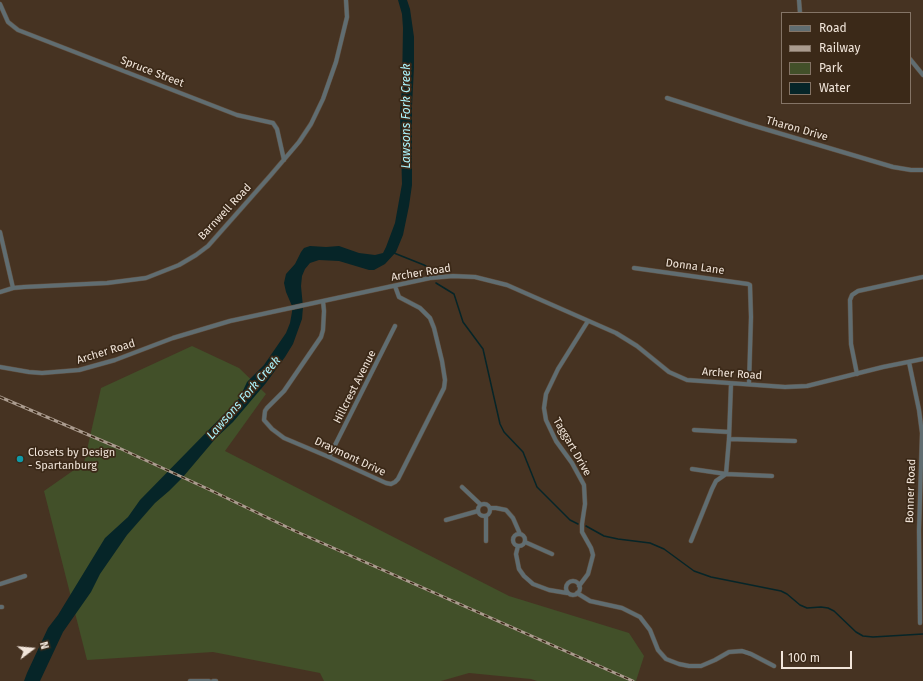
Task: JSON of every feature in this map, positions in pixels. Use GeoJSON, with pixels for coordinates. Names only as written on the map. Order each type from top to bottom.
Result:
{"type":"FeatureCollection","features":[{"type":"Feature","properties":{"kind":"street","name":"Barnwell Road"},"geometry":{"type":"LineString","coordinates":[[0,292],[13,288],[128,281],[157,274],[180,265],[202,250],[217,236],[284,160],[311,124],[323,99],[341,43],[347,17],[346,0]]}},
{"type":"Feature","properties":{"kind":"street"},"geometry":{"type":"LineString","coordinates":[[798,0],[800,12]]}},
{"type":"Feature","properties":{"kind":"street","name":"Spruce Street"},"geometry":{"type":"LineString","coordinates":[[0,4],[8,22],[18,30],[237,115],[273,123],[277,129],[284,160]]}},
{"type":"Feature","properties":{"kind":"street"},"geometry":{"type":"LineString","coordinates":[[911,60],[923,75]]}},
{"type":"Feature","properties":{"kind":"street","name":"Tharon Drive"},"geometry":{"type":"LineString","coordinates":[[667,98],[893,167],[910,170],[923,170]]}},
{"type":"Feature","properties":{"kind":"street"},"geometry":{"type":"LineString","coordinates":[[0,232],[13,288]]}},
{"type":"Feature","properties":{"kind":"street","name":"Donna Lane"},"geometry":{"type":"LineString","coordinates":[[634,268],[748,284],[751,288],[748,384]]}},
{"type":"Feature","properties":{"kind":"street","name":"Archer Road"},"geometry":{"type":"LineString","coordinates":[[0,367],[42,373],[79,370],[115,360],[174,338],[230,321],[395,286],[442,277],[464,276],[486,279],[508,285],[588,321],[628,340],[669,372],[697,381],[791,387],[818,385],[857,374],[923,360]]}},
{"type":"Feature","properties":{"kind":"street"},"geometry":{"type":"LineString","coordinates":[[857,374],[851,344],[850,300],[852,295],[866,289],[923,277]]}},
{"type":"Feature","properties":{"kind":"street","name":"Draymont Drive"},"geometry":{"type":"LineString","coordinates":[[323,301],[324,323],[321,337],[284,391],[267,408],[264,417],[267,424],[277,434],[391,484],[398,479],[444,388],[444,372],[432,322],[424,311],[399,297],[395,286]]}},
{"type":"Feature","properties":{"kind":"street","name":"Taggart Drive"},"geometry":{"type":"LineString","coordinates":[[579,586],[588,574],[593,555],[591,548],[582,532],[585,504],[584,485],[556,441],[546,420],[544,408],[546,394],[558,369],[588,321]]}},
{"type":"Feature","properties":{"kind":"street","name":"Hillcrest Avenue"},"geometry":{"type":"LineString","coordinates":[[329,456],[395,326]]}},
{"type":"Feature","properties":{"kind":"street","name":"Bonner Road"},"geometry":{"type":"LineString","coordinates":[[909,362],[922,426],[920,623]]}},
{"type":"Feature","properties":{"kind":"street"},"geometry":{"type":"LineString","coordinates":[[726,474],[731,384]]}},
{"type":"Feature","properties":{"kind":"street"},"geometry":{"type":"LineString","coordinates":[[694,430],[729,432]]}},
{"type":"Feature","properties":{"kind":"street"},"geometry":{"type":"LineString","coordinates":[[729,439],[795,441]]}},
{"type":"Feature","properties":{"kind":"street"},"geometry":{"type":"LineString","coordinates":[[692,470],[726,474],[772,476]]}},
{"type":"Feature","properties":{"kind":"street"},"geometry":{"type":"LineString","coordinates":[[691,541],[716,481],[726,474]]}},
{"type":"Feature","properties":{"kind":"street"},"geometry":{"type":"LineString","coordinates":[[462,487],[480,504],[488,504],[490,508],[490,513],[486,516],[486,541]]}},
{"type":"Feature","properties":{"kind":"street"},"geometry":{"type":"LineString","coordinates":[[478,511],[480,504]]}},
{"type":"Feature","properties":{"kind":"street"},"geometry":{"type":"LineString","coordinates":[[490,508],[506,510],[513,518],[520,534],[525,538],[525,542],[552,554]]}},
{"type":"Feature","properties":{"kind":"street"},"geometry":{"type":"LineString","coordinates":[[478,511],[481,515],[486,516]]}},
{"type":"Feature","properties":{"kind":"street"},"geometry":{"type":"LineString","coordinates":[[446,520],[478,511]]}},
{"type":"Feature","properties":{"kind":"street"},"geometry":{"type":"LineString","coordinates":[[518,546],[513,542],[513,537],[520,534]]}},
{"type":"Feature","properties":{"kind":"street"},"geometry":{"type":"LineString","coordinates":[[525,542],[518,546],[516,554],[519,569],[524,576],[534,584],[549,590],[574,595],[577,593],[590,601],[622,608],[640,617],[650,630],[658,650],[666,659],[679,664],[701,666],[729,652],[742,651],[774,666]]}},
{"type":"Feature","properties":{"kind":"street"},"geometry":{"type":"LineString","coordinates":[[0,584],[24,576]]}},
{"type":"Feature","properties":{"kind":"street"},"geometry":{"type":"LineString","coordinates":[[567,593],[566,585],[571,582],[576,582],[579,586],[577,593]]}},
{"type":"Feature","properties":{"kind":"street"},"geometry":{"type":"LineString","coordinates":[[190,681],[209,681]]}},
{"type":"Feature","properties":{"kind":"green space"},"geometry":{"type":"Polygon","coordinates":[[[192,346],[239,368],[266,394],[225,451],[509,596],[629,633],[644,656],[636,681],[537,681],[531,679],[469,673],[441,681],[324,681],[320,673],[213,652],[87,660],[44,491],[84,463],[101,388],[192,346]]]}},
{"type":"Feature","properties":{"kind":"water","name":"Lawsons Fork Creek"},"geometry":{"type":"Polygon","coordinates":[[[398,0],[407,0],[410,9],[414,37],[414,67],[412,106],[412,185],[403,235],[396,252],[385,264],[374,270],[369,270],[339,261],[319,260],[310,263],[302,276],[302,319],[293,344],[285,357],[266,383],[233,422],[216,438],[183,477],[155,503],[127,535],[100,574],[91,592],[63,632],[40,681],[24,681],[48,628],[58,615],[105,538],[128,517],[140,500],[235,403],[240,397],[247,382],[264,365],[286,333],[290,323],[292,306],[284,283],[286,274],[295,264],[304,248],[310,246],[339,246],[359,253],[375,255],[383,253],[395,223],[402,184],[400,113],[403,28],[402,14],[398,0]]]}},
{"type":"Feature","properties":{"kind":"waterway"},"geometry":{"type":"LineString","coordinates":[[394,253],[424,265],[434,271]]}},
{"type":"Feature","properties":{"kind":"waterway"},"geometry":{"type":"LineString","coordinates":[[436,283],[454,294],[463,322],[483,349],[500,424],[504,432],[523,452],[537,487],[570,520],[578,524]]}},
{"type":"Feature","properties":{"kind":"waterway"},"geometry":{"type":"LineString","coordinates":[[586,526],[604,536],[650,543],[664,549],[694,571],[711,577],[781,591],[800,605],[807,608],[828,608],[834,611],[856,632],[863,636],[873,637],[923,634]]}},
{"type":"Feature","properties":{"kind":"railway"},"geometry":{"type":"LineString","coordinates":[[0,397],[119,448],[295,531],[633,681]]}},
{"type":"Feature","properties":{"kind":"place","name":"Closets by Design - Spartanburg"},"geometry":{"type":"Point","coordinates":[20,459]}}]}
